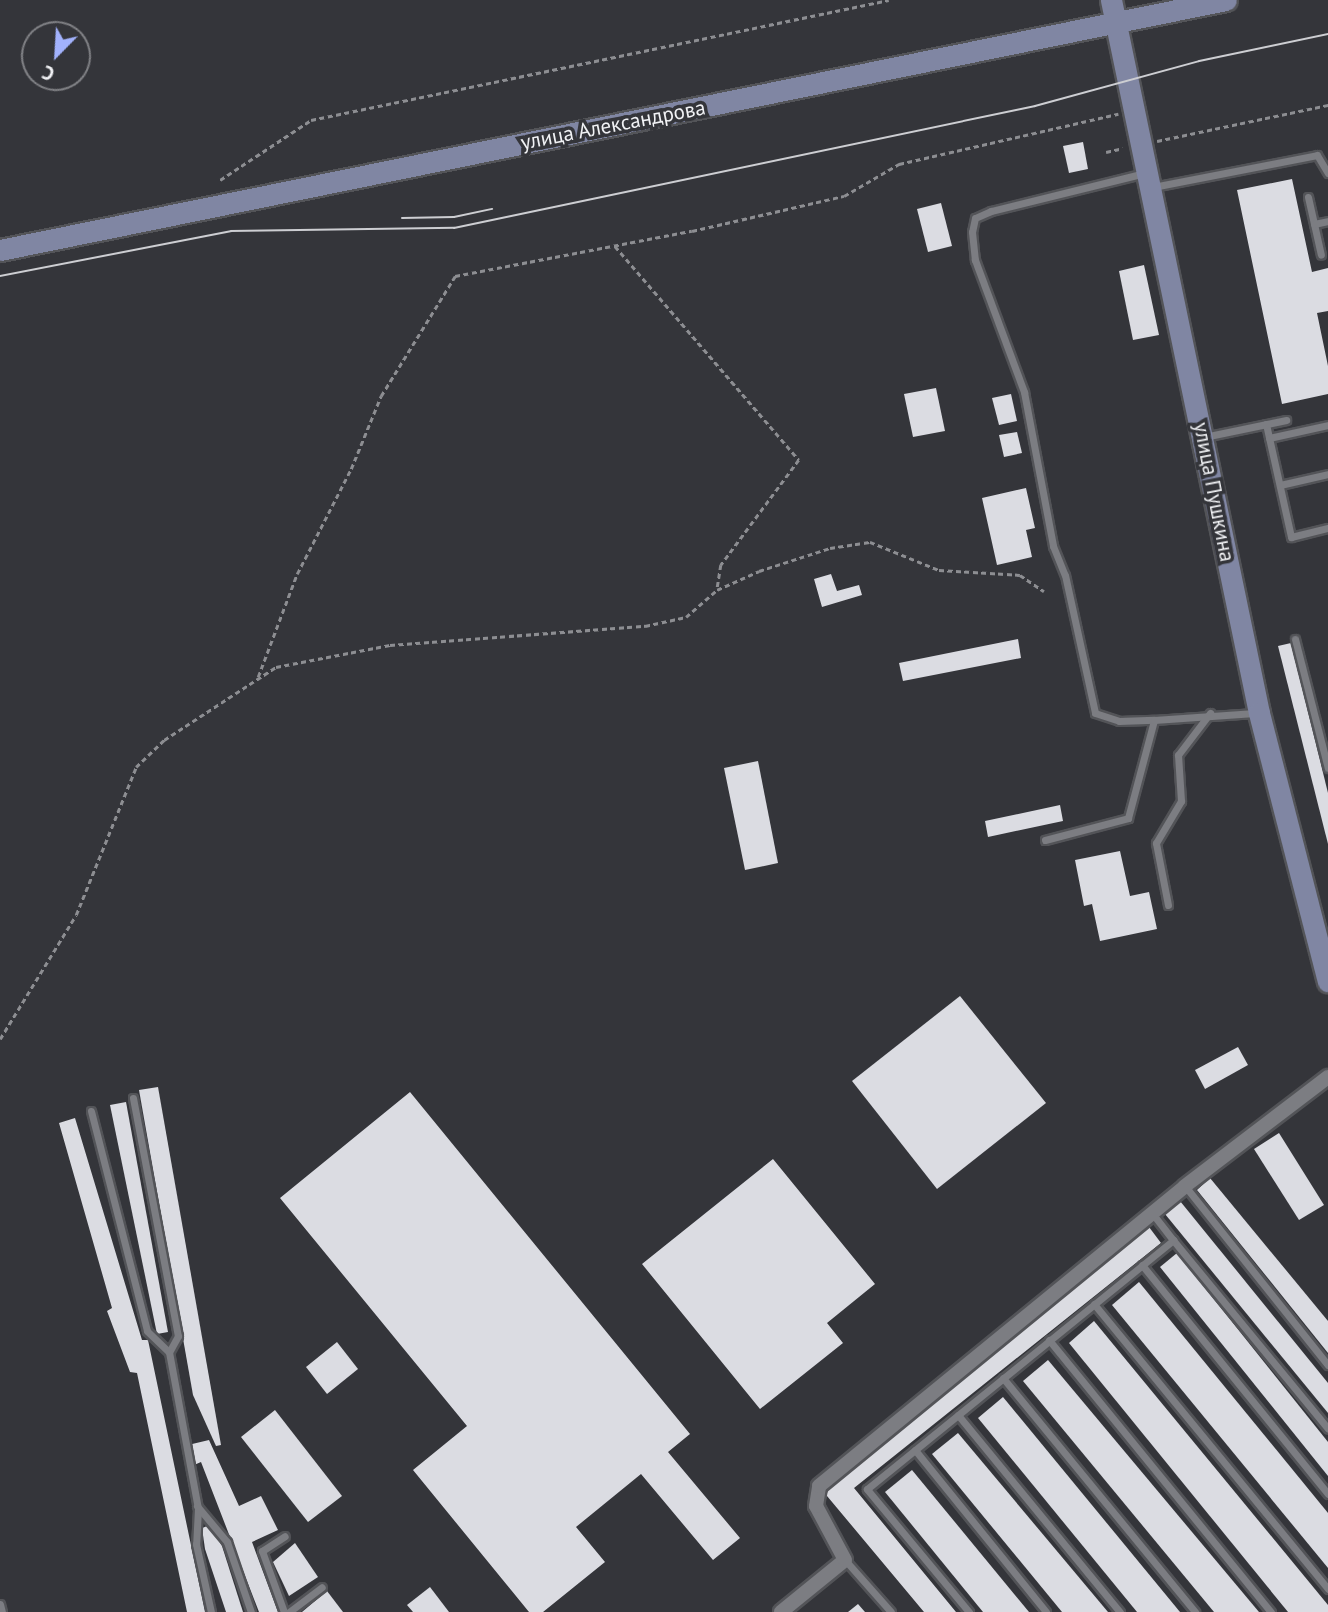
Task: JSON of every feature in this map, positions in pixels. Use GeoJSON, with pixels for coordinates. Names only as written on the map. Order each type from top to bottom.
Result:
{"type":"FeatureCollection","features":[{"type":"Feature","properties":{"kind":"street","name":"улица Пушкина"},"geometry":{"type":"LineString","coordinates":[[1111,0],[1259,713],[1328,981]]}},
{"type":"Feature","properties":{"kind":"street","name":"улица Александрова"},"geometry":{"type":"LineString","coordinates":[[0,250],[1226,0]]}},
{"type":"Feature","properties":{"kind":"street"},"geometry":{"type":"LineString","coordinates":[[781,1612],[845,1560],[816,1506],[819,1486],[1185,1186],[1328,1077]]}},
{"type":"Feature","properties":{"kind":"lane"},"geometry":{"type":"LineString","coordinates":[[1259,713],[1210,713],[1154,720],[1118,721],[1096,712],[1065,575],[1054,545],[1024,393],[975,260],[972,232],[975,218],[991,211],[1149,180],[1317,155],[1328,173]]}},
{"type":"Feature","properties":{"kind":"lane"},"geometry":{"type":"LineString","coordinates":[[1308,197],[1321,255]]}},
{"type":"Feature","properties":{"kind":"lane"},"geometry":{"type":"LineString","coordinates":[[1314,224],[1328,220]]}},
{"type":"Feature","properties":{"kind":"lane"},"geometry":{"type":"LineString","coordinates":[[1203,438],[1286,420]]}},
{"type":"Feature","properties":{"kind":"lane"},"geometry":{"type":"LineString","coordinates":[[1266,424],[1291,537],[1328,528]]}},
{"type":"Feature","properties":{"kind":"lane"},"geometry":{"type":"LineString","coordinates":[[1269,438],[1328,425]]}},
{"type":"Feature","properties":{"kind":"lane"},"geometry":{"type":"LineString","coordinates":[[1279,485],[1328,474]]}},
{"type":"Feature","properties":{"kind":"lane"},"geometry":{"type":"LineString","coordinates":[[1295,639],[1328,768]]}},
{"type":"Feature","properties":{"kind":"lane"},"geometry":{"type":"LineString","coordinates":[[1168,905],[1156,843],[1181,802],[1178,755],[1210,713]]}},
{"type":"Feature","properties":{"kind":"lane"},"geometry":{"type":"LineString","coordinates":[[1045,840],[1128,818],[1154,720]]}},
{"type":"Feature","properties":{"kind":"lane"},"geometry":{"type":"LineString","coordinates":[[132,1098],[178,1336],[169,1352]]}},
{"type":"Feature","properties":{"kind":"lane"},"geometry":{"type":"LineString","coordinates":[[91,1111],[147,1331],[169,1352],[197,1506],[196,1544],[211,1612]]}},
{"type":"Feature","properties":{"kind":"lane"},"geometry":{"type":"LineString","coordinates":[[1185,1186],[1328,1365]]}},
{"type":"Feature","properties":{"kind":"lane"},"geometry":{"type":"LineString","coordinates":[[1152,1213],[1328,1429]]}},
{"type":"Feature","properties":{"kind":"lane"},"geometry":{"type":"LineString","coordinates":[[969,1612],[867,1489],[1173,1240]]}},
{"type":"Feature","properties":{"kind":"lane"},"geometry":{"type":"LineString","coordinates":[[1142,1265],[1328,1494]]}},
{"type":"Feature","properties":{"kind":"lane"},"geometry":{"type":"LineString","coordinates":[[1094,1304],[1328,1589]]}},
{"type":"Feature","properties":{"kind":"lane"},"geometry":{"type":"LineString","coordinates":[[1049,1340],[1271,1612]]}},
{"type":"Feature","properties":{"kind":"lane"},"geometry":{"type":"LineString","coordinates":[[1003,1378],[1195,1612]]}},
{"type":"Feature","properties":{"kind":"lane"},"geometry":{"type":"LineString","coordinates":[[958,1415],[1121,1612]]}},
{"type":"Feature","properties":{"kind":"lane"},"geometry":{"type":"LineString","coordinates":[[915,1450],[1046,1612]]}},
{"type":"Feature","properties":{"kind":"lane"},"geometry":{"type":"LineString","coordinates":[[197,1506],[228,1542],[251,1612]]}},
{"type":"Feature","properties":{"kind":"lane"},"geometry":{"type":"LineString","coordinates":[[285,1536],[262,1551],[286,1612],[322,1587]]}},
{"type":"Feature","properties":{"kind":"lane"},"geometry":{"type":"LineString","coordinates":[[845,1560],[891,1612]]}},
{"type":"Feature","properties":{"kind":"lane"},"geometry":{"type":"LineString","coordinates":[[0,1604],[2,1612]]}},
{"type":"Feature","properties":{"kind":"path"},"geometry":{"type":"LineString","coordinates":[[220,180],[311,120],[889,0]]}},
{"type":"Feature","properties":{"kind":"path"},"geometry":{"type":"LineString","coordinates":[[1105,152],[1328,105]]}},
{"type":"Feature","properties":{"kind":"path"},"geometry":{"type":"LineString","coordinates":[[257,678],[297,573],[351,468],[381,396],[455,276],[844,196],[899,163],[1135,110]]}},
{"type":"Feature","properties":{"kind":"path"},"geometry":{"type":"LineString","coordinates":[[614,245],[799,460],[721,565],[717,590]]}},
{"type":"Feature","properties":{"kind":"path"},"geometry":{"type":"LineString","coordinates":[[0,1039],[76,915],[136,767],[164,740],[276,667],[390,645],[645,626],[686,617],[717,590],[830,548],[870,542],[939,570],[1020,575],[1044,591]]}},
{"type":"Feature","properties":{"kind":"building"},"geometry":{"type":"Polygon","coordinates":[[[1083,142],[1088,169],[1069,173],[1063,146],[1083,142]]]}},
{"type":"Feature","properties":{"kind":"building"},"geometry":{"type":"Polygon","coordinates":[[[1292,179],[1312,272],[1328,268],[1328,311],[1317,313],[1328,366],[1328,394],[1282,404],[1237,190],[1292,179]]]}},
{"type":"Feature","properties":{"kind":"building"},"geometry":{"type":"Polygon","coordinates":[[[941,203],[952,246],[928,252],[917,209],[941,203]]]}},
{"type":"Feature","properties":{"kind":"building"},"geometry":{"type":"Polygon","coordinates":[[[1144,265],[1159,335],[1133,340],[1119,271],[1144,265]]]}},
{"type":"Feature","properties":{"kind":"building"},"geometry":{"type":"Polygon","coordinates":[[[936,388],[945,431],[913,437],[904,394],[936,388]]]}},
{"type":"Feature","properties":{"kind":"building"},"geometry":{"type":"Polygon","coordinates":[[[1011,394],[1017,421],[999,425],[992,398],[1011,394]]]}},
{"type":"Feature","properties":{"kind":"building"},"geometry":{"type":"Polygon","coordinates":[[[1017,432],[1022,453],[1004,457],[999,435],[1017,432]]]}},
{"type":"Feature","properties":{"kind":"building"},"geometry":{"type":"Polygon","coordinates":[[[1026,488],[1035,528],[1026,530],[1032,557],[997,565],[982,498],[1026,488]]]}},
{"type":"Feature","properties":{"kind":"building"},"geometry":{"type":"Polygon","coordinates":[[[831,574],[837,591],[859,585],[862,595],[822,607],[814,579],[831,574]]]}},
{"type":"Feature","properties":{"kind":"building"},"geometry":{"type":"Polygon","coordinates":[[[1018,639],[1021,658],[903,681],[899,663],[1018,639]]]}},
{"type":"Feature","properties":{"kind":"building"},"geometry":{"type":"Polygon","coordinates":[[[1291,643],[1328,793],[1328,844],[1278,646],[1291,643]]]}},
{"type":"Feature","properties":{"kind":"building"},"geometry":{"type":"Polygon","coordinates":[[[758,761],[778,863],[745,870],[724,768],[758,761]]]}},
{"type":"Feature","properties":{"kind":"building"},"geometry":{"type":"Polygon","coordinates":[[[1060,805],[1063,821],[988,837],[985,821],[1060,805]]]}},
{"type":"Feature","properties":{"kind":"building"},"geometry":{"type":"Polygon","coordinates":[[[1120,851],[1130,896],[1149,892],[1157,929],[1100,941],[1092,904],[1084,906],[1075,860],[1120,851]]]}},
{"type":"Feature","properties":{"kind":"building"},"geometry":{"type":"Polygon","coordinates":[[[960,996],[1046,1103],[937,1189],[852,1081],[960,996]]]}},
{"type":"Feature","properties":{"kind":"building"},"geometry":{"type":"Polygon","coordinates":[[[1238,1047],[1248,1065],[1205,1089],[1195,1070],[1238,1047]]]}},
{"type":"Feature","properties":{"kind":"building"},"geometry":{"type":"Polygon","coordinates":[[[158,1087],[221,1445],[216,1446],[193,1395],[139,1090],[158,1087]]]}},
{"type":"Feature","properties":{"kind":"building"},"geometry":{"type":"Polygon","coordinates":[[[410,1092],[690,1434],[668,1452],[740,1538],[713,1560],[641,1474],[576,1527],[605,1562],[543,1612],[529,1612],[413,1470],[467,1426],[280,1198],[410,1092]]]}},
{"type":"Feature","properties":{"kind":"building"},"geometry":{"type":"Polygon","coordinates":[[[126,1102],[168,1332],[157,1334],[110,1105],[126,1102]]]}},
{"type":"Feature","properties":{"kind":"building"},"geometry":{"type":"Polygon","coordinates":[[[75,1118],[142,1340],[148,1340],[205,1612],[187,1612],[137,1373],[130,1372],[107,1311],[112,1308],[59,1123],[75,1118]]]}},
{"type":"Feature","properties":{"kind":"building"},"geometry":{"type":"Polygon","coordinates":[[[1279,1133],[1324,1205],[1299,1220],[1254,1149],[1279,1133]]]}},
{"type":"Feature","properties":{"kind":"building"},"geometry":{"type":"Polygon","coordinates":[[[773,1159],[875,1284],[827,1323],[843,1343],[760,1409],[642,1264],[773,1159]]]}},
{"type":"Feature","properties":{"kind":"building"},"geometry":{"type":"Polygon","coordinates":[[[1210,1178],[1328,1321],[1328,1353],[1197,1190],[1210,1178]]]}},
{"type":"Feature","properties":{"kind":"building"},"geometry":{"type":"Polygon","coordinates":[[[1180,1201],[1328,1383],[1328,1413],[1165,1214],[1180,1201]]]}},
{"type":"Feature","properties":{"kind":"building"},"geometry":{"type":"Polygon","coordinates":[[[1149,1227],[1161,1243],[854,1488],[956,1612],[924,1612],[822,1490],[1149,1227]]]}},
{"type":"Feature","properties":{"kind":"building"},"geometry":{"type":"Polygon","coordinates":[[[1177,1253],[1328,1442],[1328,1476],[1160,1267],[1177,1253]]]}},
{"type":"Feature","properties":{"kind":"building"},"geometry":{"type":"Polygon","coordinates":[[[1139,1282],[1328,1513],[1328,1568],[1112,1305],[1139,1282]]]}},
{"type":"Feature","properties":{"kind":"building"},"geometry":{"type":"Polygon","coordinates":[[[1094,1321],[1328,1605],[1328,1612],[1288,1612],[1069,1343],[1094,1321]]]}},
{"type":"Feature","properties":{"kind":"building"},"geometry":{"type":"Polygon","coordinates":[[[337,1342],[358,1369],[327,1394],[306,1367],[337,1342]]]}},
{"type":"Feature","properties":{"kind":"building"},"geometry":{"type":"Polygon","coordinates":[[[1048,1360],[1259,1612],[1214,1612],[1023,1381],[1048,1360]]]}},
{"type":"Feature","properties":{"kind":"building"},"geometry":{"type":"Polygon","coordinates":[[[1003,1397],[1180,1612],[1137,1612],[978,1418],[1003,1397]]]}},
{"type":"Feature","properties":{"kind":"building"},"geometry":{"type":"Polygon","coordinates":[[[275,1410],[342,1496],[308,1522],[241,1437],[275,1410]]]}},
{"type":"Feature","properties":{"kind":"building"},"geometry":{"type":"Polygon","coordinates":[[[958,1433],[1108,1612],[1062,1612],[932,1454],[958,1433]]]}},
{"type":"Feature","properties":{"kind":"building"},"geometry":{"type":"Polygon","coordinates":[[[209,1440],[239,1506],[261,1496],[278,1530],[252,1542],[278,1612],[259,1612],[201,1462],[194,1465],[188,1445],[209,1440]]]}},
{"type":"Feature","properties":{"kind":"building"},"geometry":{"type":"Polygon","coordinates":[[[912,1470],[1029,1612],[983,1612],[885,1492],[912,1470]]]}},
{"type":"Feature","properties":{"kind":"building"},"geometry":{"type":"Polygon","coordinates":[[[210,1525],[222,1546],[243,1612],[226,1612],[205,1549],[202,1528],[210,1525]]]}},
{"type":"Feature","properties":{"kind":"building"},"geometry":{"type":"Polygon","coordinates":[[[295,1543],[318,1577],[289,1596],[273,1562],[295,1543]]]}},
{"type":"Feature","properties":{"kind":"building"},"geometry":{"type":"Polygon","coordinates":[[[430,1587],[449,1612],[413,1612],[407,1605],[430,1587]]]}},
{"type":"Feature","properties":{"kind":"building"},"geometry":{"type":"Polygon","coordinates":[[[327,1591],[343,1612],[302,1612],[327,1591]]]}},
{"type":"Feature","properties":{"kind":"building"},"geometry":{"type":"Polygon","coordinates":[[[858,1604],[865,1612],[848,1612],[858,1604]]]}},
{"type":"Feature","properties":{"kind":"tram line"},"geometry":{"type":"LineString","coordinates":[[0,276],[231,231],[454,228],[1035,106],[1199,61],[1328,34]]}},
{"type":"Feature","properties":{"kind":"tram line"},"geometry":{"type":"LineString","coordinates":[[402,218],[454,217],[492,209]]}}]}
